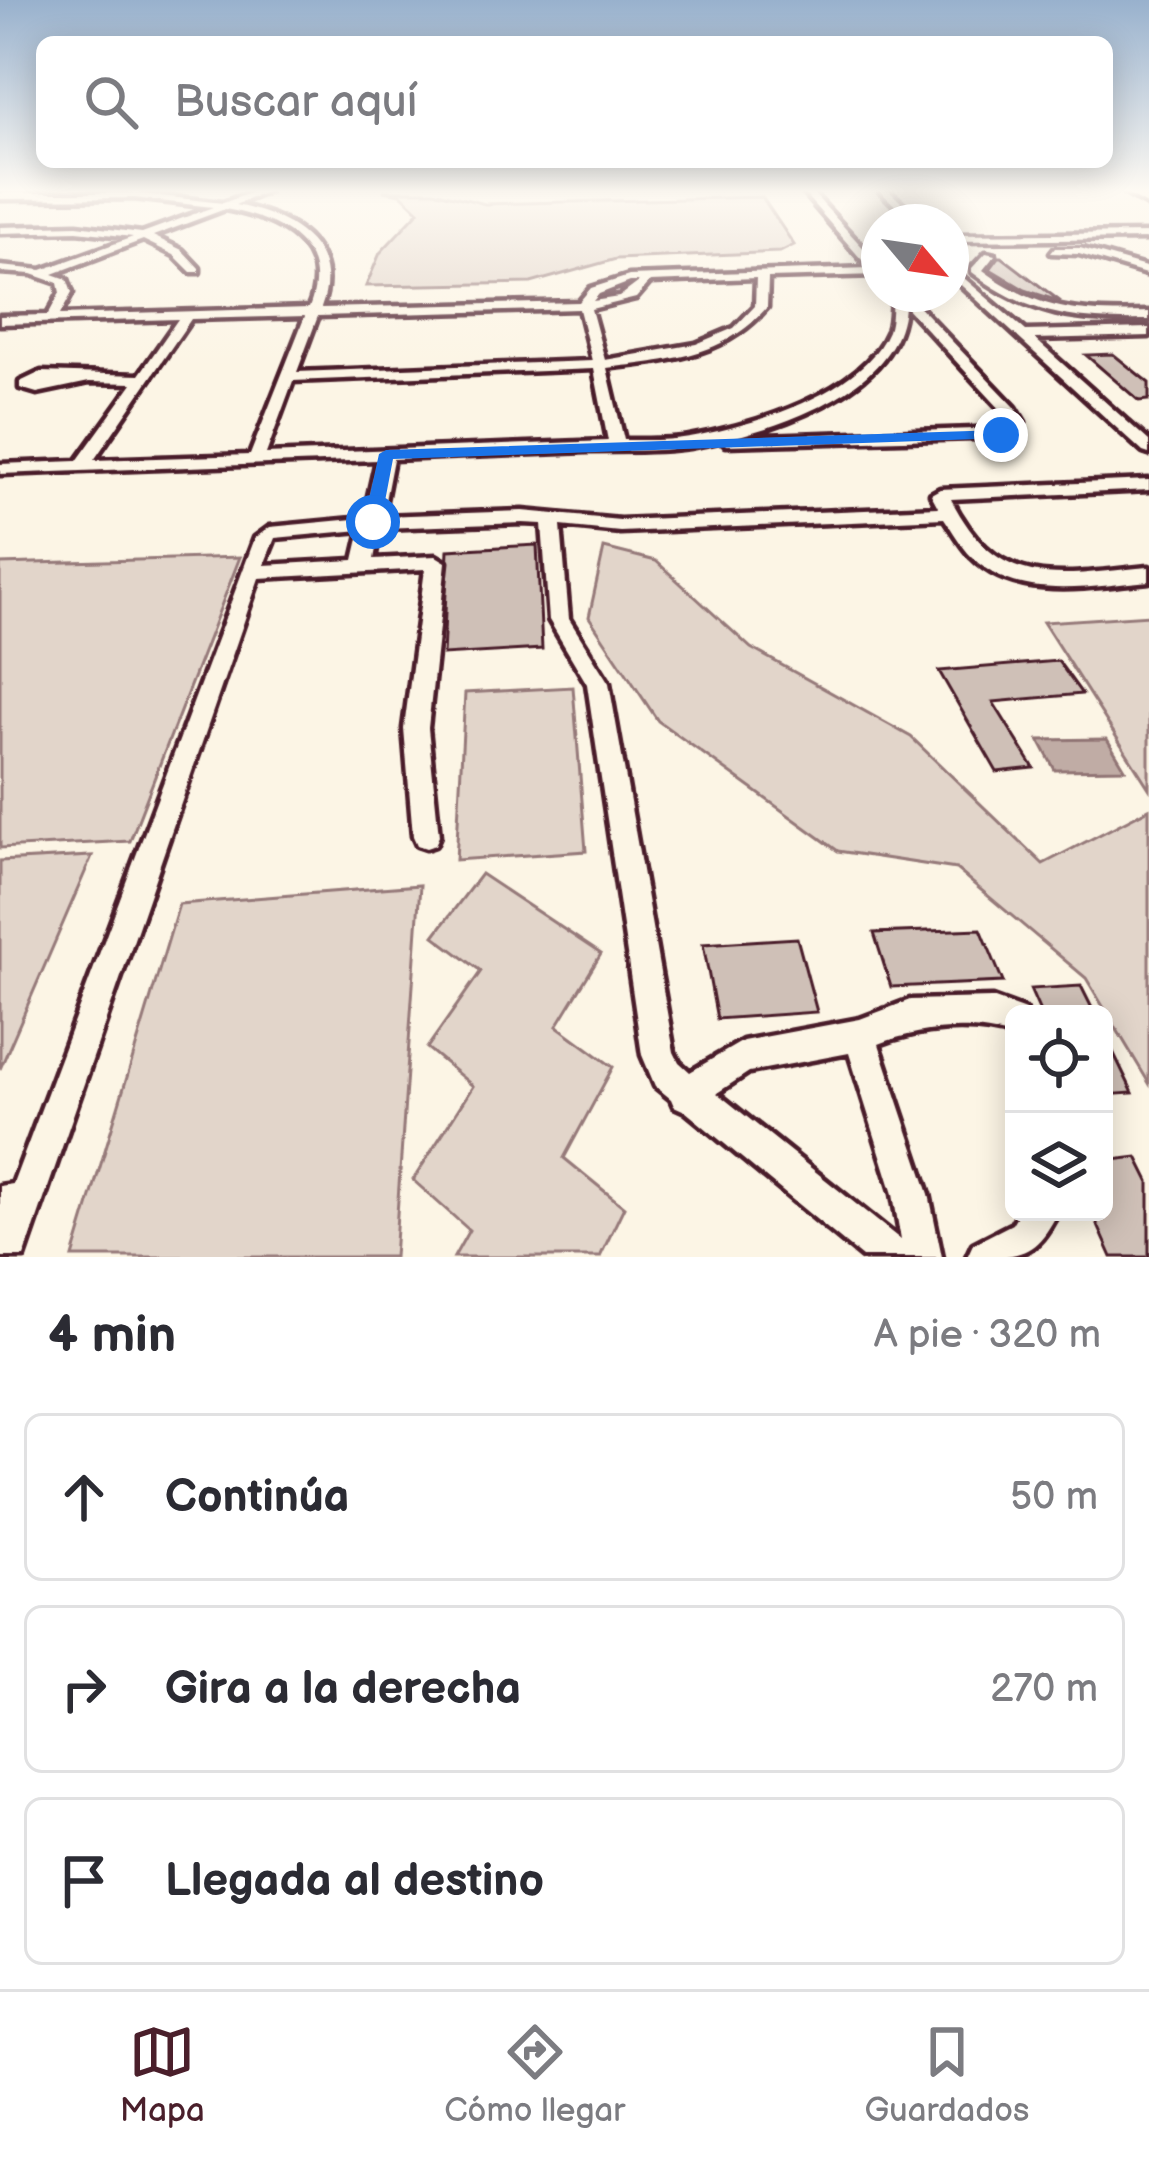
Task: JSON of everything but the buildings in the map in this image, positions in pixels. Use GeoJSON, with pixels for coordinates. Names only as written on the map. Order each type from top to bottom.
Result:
{"type":"FeatureCollection","features":[{"type":"Feature","properties":{"kind":"street"},"geometry":{"type":"LineString","coordinates":[[0,269],[45,273],[107,250]]}},
{"type":"Feature","properties":{"kind":"street"},"geometry":{"type":"LineString","coordinates":[[174,250],[195,270]]}},
{"type":"Feature","properties":{"kind":"street"},"geometry":{"type":"LineString","coordinates":[[256,459],[316,309],[324,275],[311,250]]}},
{"type":"Feature","properties":{"kind":"street"},"geometry":{"type":"LineString","coordinates":[[969,257],[1076,251],[1132,263],[1149,272]]}},
{"type":"Feature","properties":{"kind":"street"},"geometry":{"type":"LineString","coordinates":[[990,255],[976,270],[1012,299],[1076,316],[1149,316]]}},
{"type":"Feature","properties":{"kind":"street"},"geometry":{"type":"LineString","coordinates":[[3,323],[52,317],[583,305],[633,295],[643,288],[646,278],[861,271]]}},
{"type":"Feature","properties":{"kind":"street"},"geometry":{"type":"LineString","coordinates":[[45,273],[65,286],[52,317]]}},
{"type":"Feature","properties":{"kind":"street"},"geometry":{"type":"LineString","coordinates":[[291,377],[601,364],[681,354],[751,320],[765,296],[762,274]]}},
{"type":"Feature","properties":{"kind":"street"},"geometry":{"type":"LineString","coordinates":[[969,274],[1024,335],[1149,449]]}},
{"type":"Feature","properties":{"kind":"street"},"geometry":{"type":"LineString","coordinates":[[583,305],[617,444]]}},
{"type":"Feature","properties":{"kind":"street"},"geometry":{"type":"LineString","coordinates":[[684,443],[760,425],[841,388],[887,346],[900,312]]}},
{"type":"Feature","properties":{"kind":"street"},"geometry":{"type":"LineString","coordinates":[[0,469],[1012,432],[1016,422],[1010,410],[916,312]]}},
{"type":"Feature","properties":{"kind":"street"},"geometry":{"type":"LineString","coordinates":[[82,466],[188,314]]}},
{"type":"Feature","properties":{"kind":"street"},"geometry":{"type":"LineString","coordinates":[[1024,335],[1149,332]]}},
{"type":"Feature","properties":{"kind":"street"},"geometry":{"type":"LineString","coordinates":[[1115,333],[1130,344]]}},
{"type":"Feature","properties":{"kind":"street"},"geometry":{"type":"LineString","coordinates":[[83,380],[140,379]]}},
{"type":"Feature","properties":{"kind":"street"},"geometry":{"type":"LineString","coordinates":[[363,565],[381,521],[392,454]]}},
{"type":"Feature","properties":{"kind":"street"},"geometry":{"type":"LineString","coordinates":[[5,1257],[12,1203],[264,538],[271,533],[381,521],[551,520],[620,526],[1149,485]]}},
{"type":"Feature","properties":{"kind":"street"},"geometry":{"type":"LineString","coordinates":[[945,503],[985,559],[1012,572],[1043,580],[1149,574]]}},
{"type":"Feature","properties":{"kind":"street"},"geometry":{"type":"LineString","coordinates":[[551,520],[559,620],[598,683],[658,1054],[667,1074],[892,1257]]}},
{"type":"Feature","properties":{"kind":"street"},"geometry":{"type":"LineString","coordinates":[[251,572],[436,562],[416,728],[426,836]]}},
{"type":"Feature","properties":{"kind":"street"},"geometry":{"type":"LineString","coordinates":[[686,1094],[743,1057],[860,1035],[910,1016],[992,1014],[1005,1019]]}},
{"type":"Feature","properties":{"kind":"street"},"geometry":{"type":"LineString","coordinates":[[860,1035],[911,1194],[923,1257]]}},
{"type":"Feature","properties":{"kind":"street"},"geometry":{"type":"LineString","coordinates":[[986,1257],[1025,1238],[1035,1221]]}},
{"type":"Feature","properties":{"kind":"shaded area"},"geometry":{"type":"Polygon","coordinates":[[[785,250],[616,259],[531,283],[366,286],[380,253],[785,250]]]}},
{"type":"Feature","properties":{"kind":"shaded area"},"geometry":{"type":"Polygon","coordinates":[[[604,548],[656,561],[751,648],[911,737],[1043,864],[1149,809],[1149,1083],[1113,1023],[1113,1005],[1102,1005],[1086,978],[956,869],[838,851],[658,721],[589,617],[604,548]]]}},
{"type":"Feature","properties":{"kind":"shaded area"},"geometry":{"type":"Polygon","coordinates":[[[240,557],[130,841],[0,848],[0,564],[240,557]]]}},
{"type":"Feature","properties":{"kind":"shaded area"},"geometry":{"type":"Polygon","coordinates":[[[1149,615],[1149,788],[1043,622],[1149,615]]]}},
{"type":"Feature","properties":{"kind":"shaded area"},"geometry":{"type":"Polygon","coordinates":[[[573,687],[586,851],[456,860],[465,693],[573,687]]]}},
{"type":"Feature","properties":{"kind":"shaded area"},"geometry":{"type":"Polygon","coordinates":[[[1107,739],[1125,769],[1055,770],[1039,740],[1107,739]]]}},
{"type":"Feature","properties":{"kind":"shaded area"},"geometry":{"type":"Polygon","coordinates":[[[92,856],[0,1069],[0,861],[92,856]]]}},
{"type":"Feature","properties":{"kind":"shaded area"},"geometry":{"type":"Polygon","coordinates":[[[481,874],[601,954],[557,1026],[613,1067],[564,1158],[624,1207],[600,1257],[454,1257],[469,1230],[413,1180],[473,1086],[427,1048],[481,971],[434,936],[481,874]]]}},
{"type":"Feature","properties":{"kind":"shaded area"},"geometry":{"type":"Polygon","coordinates":[[[420,885],[394,1257],[73,1257],[179,904],[420,885]]]}},
{"type":"Feature","properties":{"kind":"route"},"geometry":{"type":"LineString","coordinates":[[373,522],[386,454],[1001,435]]}}]}
